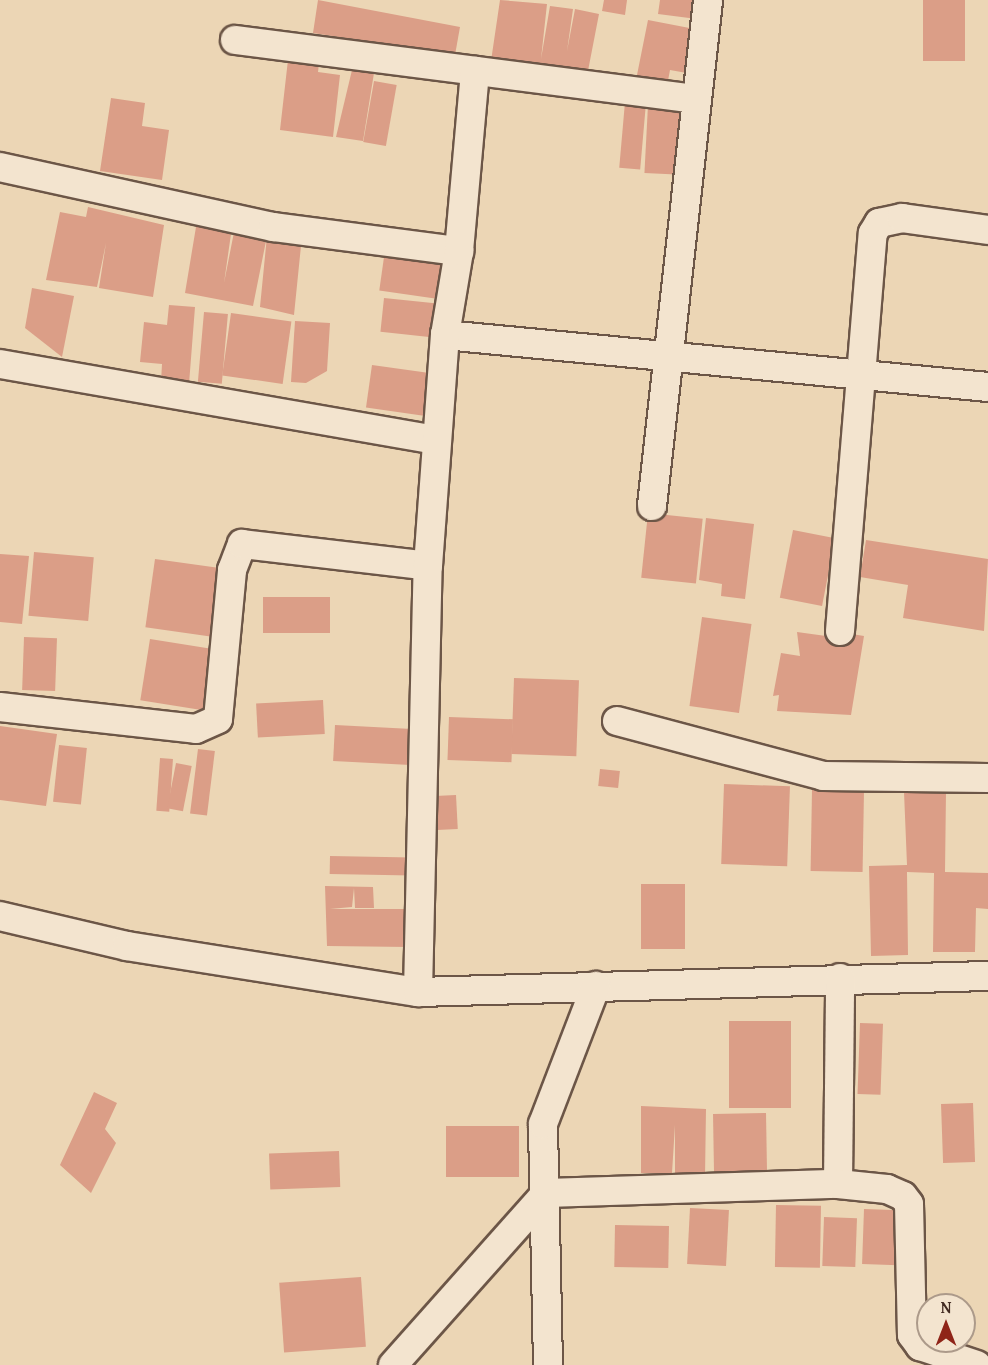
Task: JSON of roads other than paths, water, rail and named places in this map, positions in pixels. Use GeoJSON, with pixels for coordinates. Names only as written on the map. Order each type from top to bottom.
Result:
{"type":"FeatureCollection","features":[{"type":"Feature","properties":{"kind":"street"},"geometry":{"type":"LineString","coordinates":[[652,506],[708,0]]}},
{"type":"Feature","properties":{"kind":"street"},"geometry":{"type":"LineString","coordinates":[[235,40],[696,99]]}},
{"type":"Feature","properties":{"kind":"street"},"geometry":{"type":"LineString","coordinates":[[417,992],[428,566],[445,335],[459,251],[475,71]]}},
{"type":"Feature","properties":{"kind":"street"},"geometry":{"type":"LineString","coordinates":[[0,167],[273,227],[459,251]]}},
{"type":"Feature","properties":{"kind":"street"},"geometry":{"type":"LineString","coordinates":[[840,632],[873,233],[879,223],[902,218],[988,230]]}},
{"type":"Feature","properties":{"kind":"street"},"geometry":{"type":"LineString","coordinates":[[445,335],[988,387]]}},
{"type":"Feature","properties":{"kind":"street"},"geometry":{"type":"LineString","coordinates":[[0,364],[436,440]]}},
{"type":"Feature","properties":{"kind":"street"},"geometry":{"type":"LineString","coordinates":[[0,707],[196,729],[218,719],[232,570],[242,544],[428,566]]}},
{"type":"Feature","properties":{"kind":"street"},"geometry":{"type":"LineString","coordinates":[[617,721],[823,776],[988,778]]}},
{"type":"Feature","properties":{"kind":"street"},"geometry":{"type":"LineString","coordinates":[[0,916],[127,946],[417,992],[840,978],[988,976]]}},
{"type":"Feature","properties":{"kind":"street"},"geometry":{"type":"LineString","coordinates":[[838,1184],[840,978]]}},
{"type":"Feature","properties":{"kind":"street"},"geometry":{"type":"LineString","coordinates":[[548,1365],[546,1193],[542,1140],[546,1110],[596,986]]}},
{"type":"Feature","properties":{"kind":"street"},"geometry":{"type":"LineString","coordinates":[[393,1365],[546,1193],[838,1184],[887,1189],[903,1196],[909,1204],[912,1335],[920,1346],[977,1365]]}}]}
